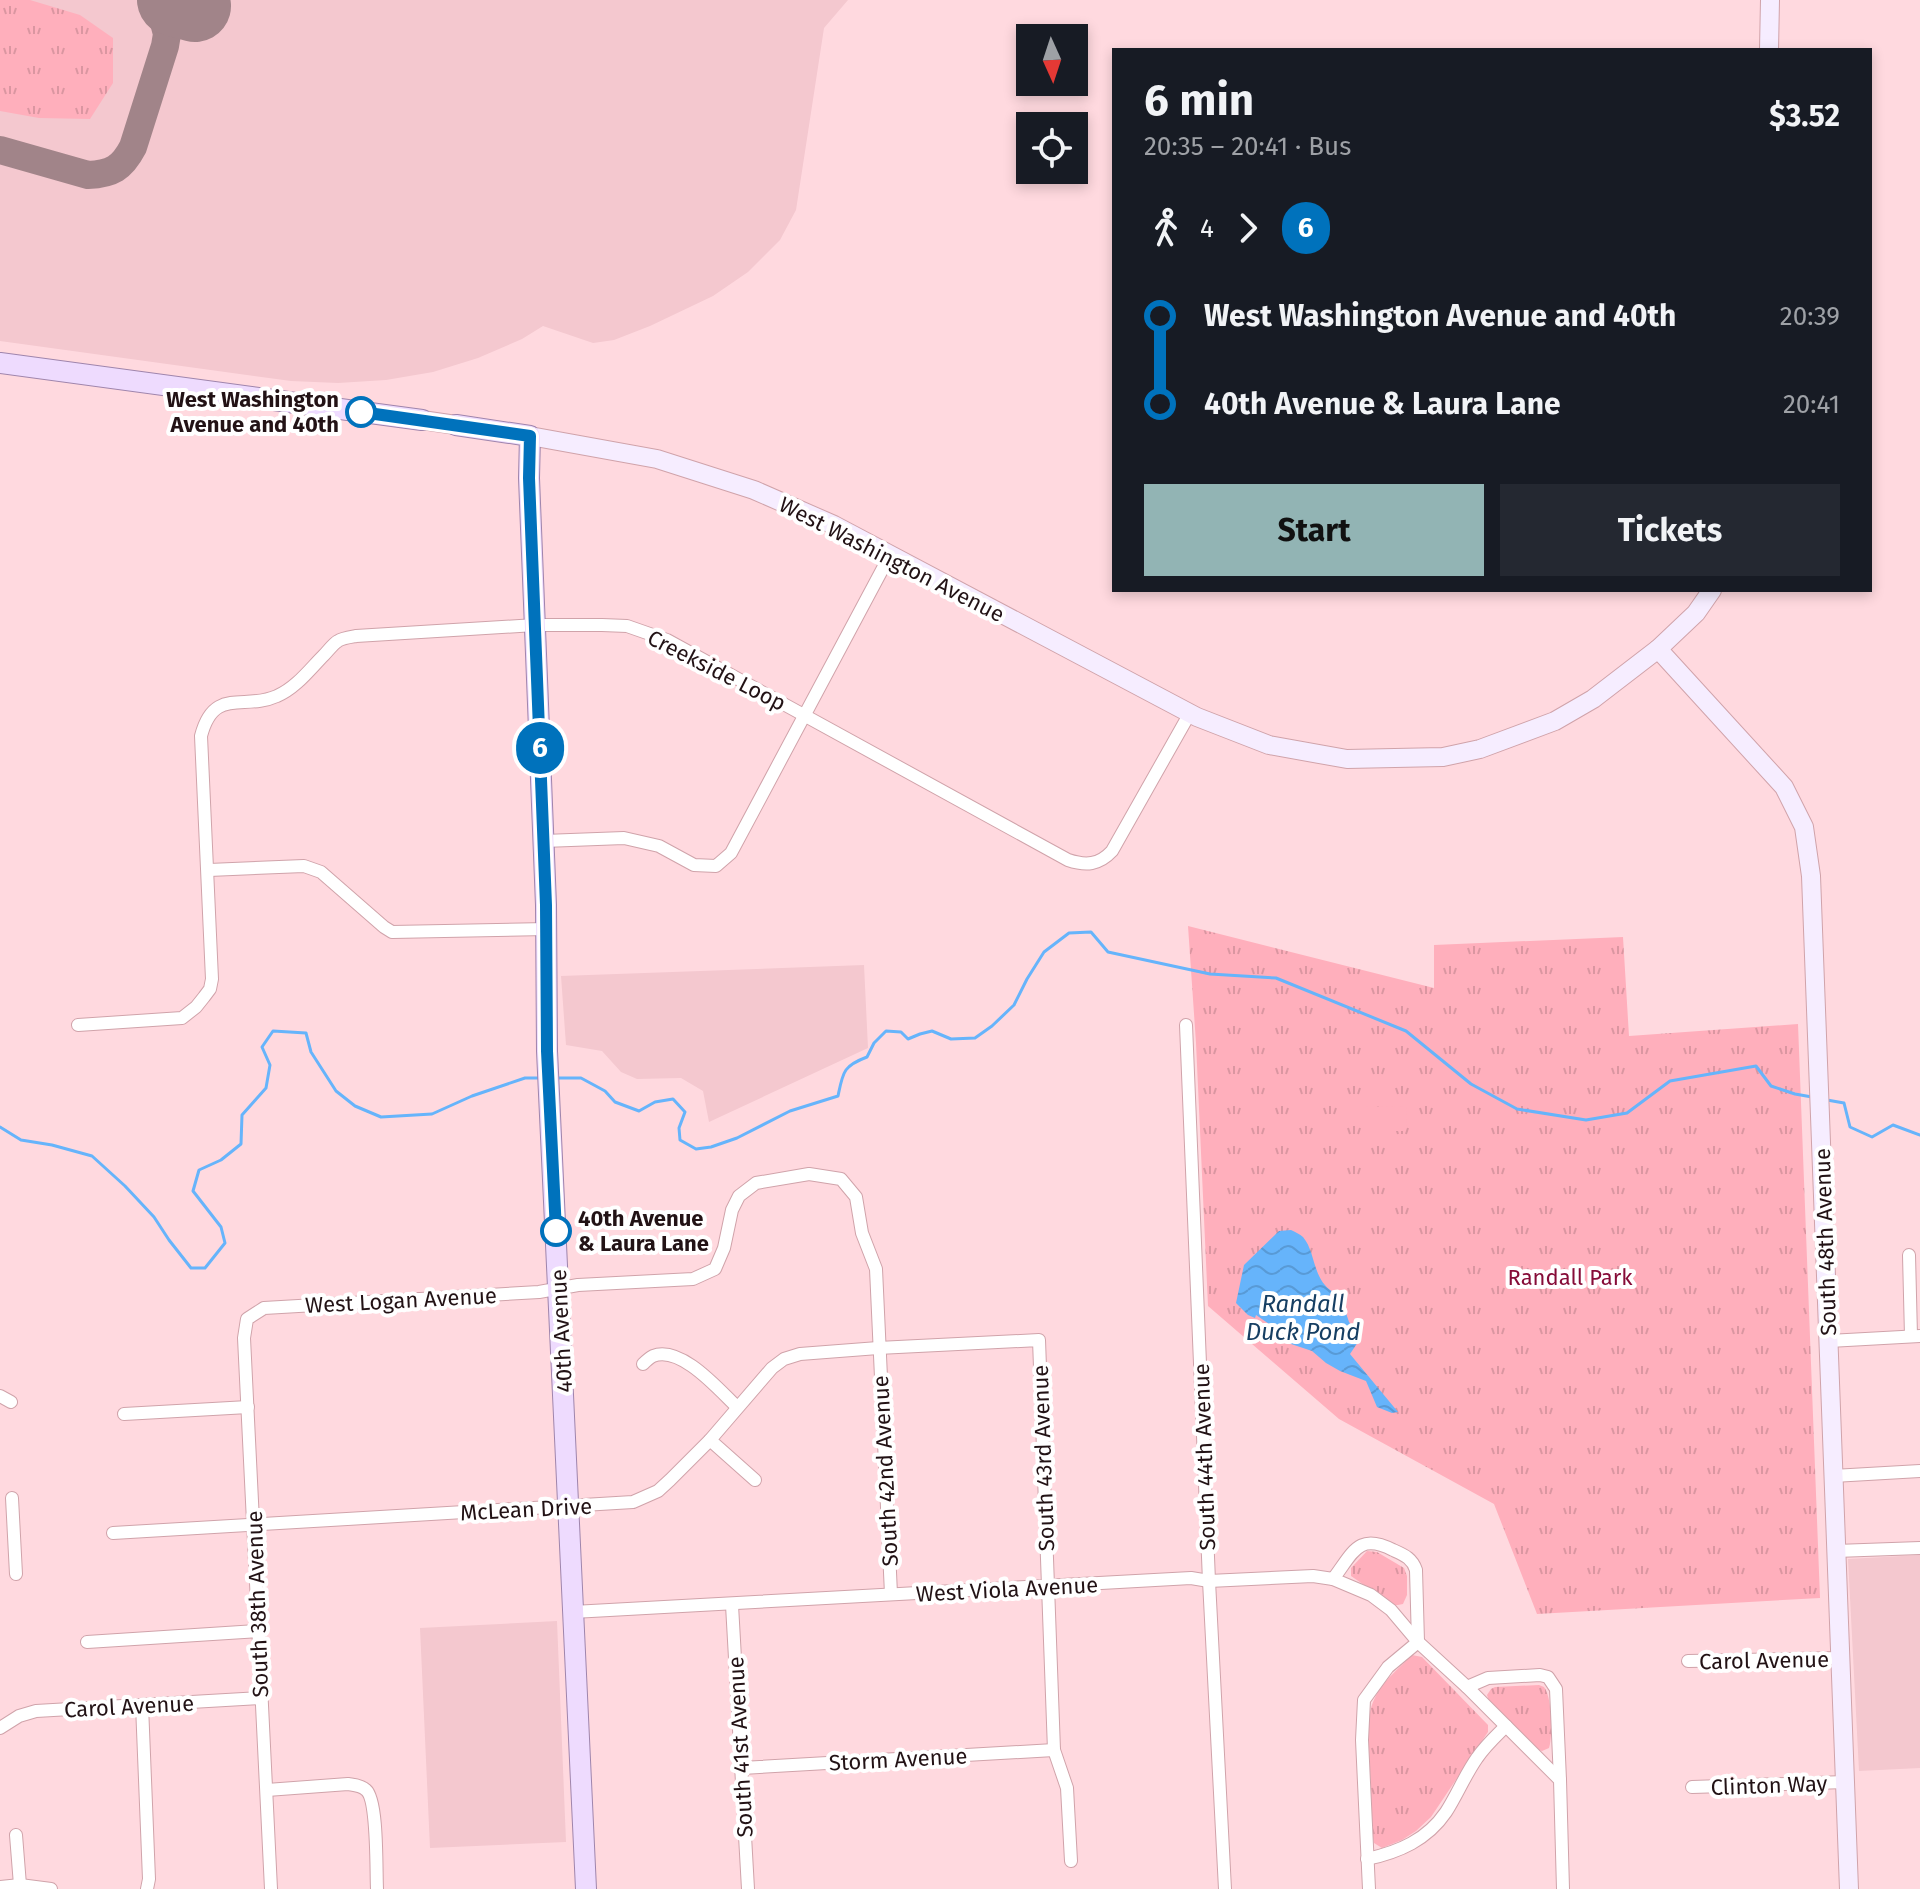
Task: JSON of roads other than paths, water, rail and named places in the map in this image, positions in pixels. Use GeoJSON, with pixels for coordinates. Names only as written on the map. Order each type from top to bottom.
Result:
{"type":"FeatureCollection","features":[{"type":"Feature","properties":{"kind":"main road"},"geometry":{"type":"LineString","coordinates":[[1769,48],[1770,0]]}},
{"type":"Feature","properties":{"kind":"main road","name":"West Washington Avenue"},"geometry":{"type":"LineString","coordinates":[[0,363],[422,420],[657,459],[754,490],[834,525],[1190,713],[1269,745],[1347,759],[1443,757],[1480,749],[1555,721],[1593,699],[1658,649],[1696,613],[1711,592]]}},
{"type":"Feature","properties":{"kind":"main road","name":"40th Avenue"},"geometry":{"type":"LineString","coordinates":[[530,436],[529,478],[547,929],[547,1051],[586,1889]]}},
{"type":"Feature","properties":{"kind":"main road","name":"South 48th Avenue"},"geometry":{"type":"LineString","coordinates":[[1658,649],[1784,787],[1804,827],[1811,876],[1820,1078],[1849,1889]]}},
{"type":"Feature","properties":{"kind":"street"},"geometry":{"type":"LineString","coordinates":[[544,841],[624,838],[659,846],[694,865],[716,866],[731,853],[890,555]]}},
{"type":"Feature","properties":{"kind":"street","name":"Creekside Loop"},"geometry":{"type":"LineString","coordinates":[[78,1025],[182,1018],[196,1007],[210,989],[209,870],[201,736],[205,722],[225,703],[277,696],[293,686],[338,641],[356,636],[535,625],[627,626],[667,640],[1068,860],[1081,864],[1096,863],[1112,851],[1190,713]]}},
{"type":"Feature","properties":{"kind":"street"},"geometry":{"type":"LineString","coordinates":[[209,870],[314,868],[392,932],[547,929]]}},
{"type":"Feature","properties":{"kind":"street","name":"South 44th Avenue"},"geometry":{"type":"LineString","coordinates":[[1186,1025],[1225,1889]]}},
{"type":"Feature","properties":{"kind":"street","name":"West Logan Avenue"},"geometry":{"type":"LineString","coordinates":[[247,1319],[264,1308],[693,1279],[715,1269],[739,1196],[756,1183],[809,1174],[841,1179],[856,1197],[862,1233],[876,1269],[878,1348]]}},
{"type":"Feature","properties":{"kind":"street"},"geometry":{"type":"LineString","coordinates":[[1829,1341],[1916,1336],[1909,1255]]}},
{"type":"Feature","properties":{"kind":"street","name":"South 38th Avenue"},"geometry":{"type":"LineString","coordinates":[[247,1319],[244,1338],[271,1889]]}},
{"type":"Feature","properties":{"kind":"street","name":"McLean Drive"},"geometry":{"type":"LineString","coordinates":[[113,1533],[633,1502],[648,1497],[670,1480],[710,1440],[772,1368],[784,1359],[800,1354],[878,1348],[1039,1340]]}},
{"type":"Feature","properties":{"kind":"street","name":"South 43rd Avenue"},"geometry":{"type":"LineString","coordinates":[[1039,1340],[1054,1750],[1067,1788],[1071,1861]]}},
{"type":"Feature","properties":{"kind":"street","name":"South 42nd Avenue"},"geometry":{"type":"LineString","coordinates":[[878,1348],[891,1594]]}},
{"type":"Feature","properties":{"kind":"street"},"geometry":{"type":"LineString","coordinates":[[643,1364],[654,1355],[672,1356],[693,1366],[737,1407]]}},
{"type":"Feature","properties":{"kind":"street"},"geometry":{"type":"LineString","coordinates":[[124,1414],[248,1407]]}},
{"type":"Feature","properties":{"kind":"street"},"geometry":{"type":"LineString","coordinates":[[710,1440],[755,1480]]}},
{"type":"Feature","properties":{"kind":"street"},"geometry":{"type":"LineString","coordinates":[[1833,1476],[1920,1471]]}},
{"type":"Feature","properties":{"kind":"street"},"geometry":{"type":"LineString","coordinates":[[12,1498],[16,1574]]}},
{"type":"Feature","properties":{"kind":"street"},"geometry":{"type":"LineString","coordinates":[[0,1534],[14,1533]]}},
{"type":"Feature","properties":{"kind":"street"},"geometry":{"type":"LineString","coordinates":[[1333,1579],[1360,1545],[1368,1542],[1378,1542],[1408,1558],[1416,1570],[1418,1642],[1388,1667],[1364,1700],[1362,1740],[1369,1889]]}},
{"type":"Feature","properties":{"kind":"street"},"geometry":{"type":"LineString","coordinates":[[1836,1551],[1920,1548]]}},
{"type":"Feature","properties":{"kind":"street","name":"West Viola Avenue"},"geometry":{"type":"LineString","coordinates":[[573,1612],[1191,1578],[1209,1581],[1313,1576],[1333,1579],[1371,1595],[1391,1610],[1418,1642],[1560,1780]]}},
{"type":"Feature","properties":{"kind":"street","name":"South 41st Avenue"},"geometry":{"type":"LineString","coordinates":[[732,1605],[748,1889]]}},
{"type":"Feature","properties":{"kind":"street"},"geometry":{"type":"LineString","coordinates":[[87,1642],[258,1631]]}},
{"type":"Feature","properties":{"kind":"street","name":"Carol Avenue"},"geometry":{"type":"LineString","coordinates":[[1688,1661],[1841,1658]]}},
{"type":"Feature","properties":{"kind":"street"},"geometry":{"type":"LineString","coordinates":[[1467,1687],[1488,1678],[1540,1675],[1548,1677],[1556,1689],[1563,1889]]}},
{"type":"Feature","properties":{"kind":"street","name":"Carol Avenue"},"geometry":{"type":"LineString","coordinates":[[0,1728],[19,1716],[36,1711],[261,1698]]}},
{"type":"Feature","properties":{"kind":"street"},"geometry":{"type":"LineString","coordinates":[[142,1705],[147,1889]]}},
{"type":"Feature","properties":{"kind":"street"},"geometry":{"type":"LineString","coordinates":[[1367,1859],[1411,1844],[1433,1828],[1477,1757],[1506,1726]]}},
{"type":"Feature","properties":{"kind":"street","name":"Storm Avenue"},"geometry":{"type":"LineString","coordinates":[[742,1768],[1054,1750]]}},
{"type":"Feature","properties":{"kind":"street","name":"Clinton Way"},"geometry":{"type":"LineString","coordinates":[[1692,1787],[1845,1782]]}},
{"type":"Feature","properties":{"kind":"street"},"geometry":{"type":"LineString","coordinates":[[267,1790],[348,1784],[367,1791],[373,1807],[377,1889]]}},
{"type":"Feature","properties":{"kind":"street"},"geometry":{"type":"LineString","coordinates":[[16,1835],[20,1885]]}},
{"type":"Feature","properties":{"kind":"street"},"geometry":{"type":"LineString","coordinates":[[0,1887],[20,1885],[51,1889]]}},
{"type":"Feature","properties":{"kind":"water","name":"Randall Duck Pond"},"geometry":{"type":"Polygon","coordinates":[[[1291,1230],[1307,1243],[1321,1280],[1333,1292],[1325,1300],[1329,1307],[1338,1312],[1344,1307],[1349,1322],[1360,1335],[1350,1354],[1398,1412],[1377,1407],[1366,1381],[1340,1371],[1312,1351],[1288,1343],[1278,1330],[1256,1315],[1255,1318],[1248,1315],[1236,1303],[1244,1265],[1279,1231],[1291,1230]]]}},
{"type":"Feature","properties":{"kind":"waterway"},"geometry":{"type":"LineString","coordinates":[[558,1078],[581,1078],[605,1091],[615,1102],[639,1111],[655,1102],[673,1099],[685,1112],[679,1128],[680,1140],[696,1149],[711,1147],[737,1138],[790,1111],[838,1096],[845,1071],[867,1057],[874,1043],[886,1031],[901,1032],[908,1039],[932,1031],[951,1039],[975,1038],[1014,1005],[1044,952],[1069,933],[1091,932],[1108,952],[1210,974],[1276,978],[1406,1031],[1471,1084],[1517,1109],[1586,1120],[1627,1113],[1670,1081],[1756,1066],[1771,1086],[1812,1097]]}},
{"type":"Feature","properties":{"kind":"waterway"},"geometry":{"type":"LineString","coordinates":[[0,1127],[21,1140],[92,1156],[154,1217],[191,1268],[205,1268],[225,1243],[221,1227],[193,1191],[199,1170],[221,1160],[241,1144],[242,1115],[266,1088],[270,1065],[262,1047],[273,1031],[306,1033],[311,1052],[336,1091],[355,1106],[381,1117],[432,1114],[525,1078],[542,1078]]}},
{"type":"Feature","properties":{"kind":"waterway"},"geometry":{"type":"LineString","coordinates":[[1827,1100],[1844,1103],[1850,1127],[1872,1137],[1893,1125],[1920,1135]]}},
{"type":"Feature","properties":{"kind":"place","name":"West Washington Avenue and 40th"},"geometry":{"type":"Point","coordinates":[361,412]}},
{"type":"Feature","properties":{"kind":"place","name":"40th Avenue & Laura Lane"},"geometry":{"type":"Point","coordinates":[556,1231]}},
{"type":"Feature","properties":{"kind":"park label","name":"Randall Park"},"geometry":{"type":"Point","coordinates":[1570,1277]}}]}
